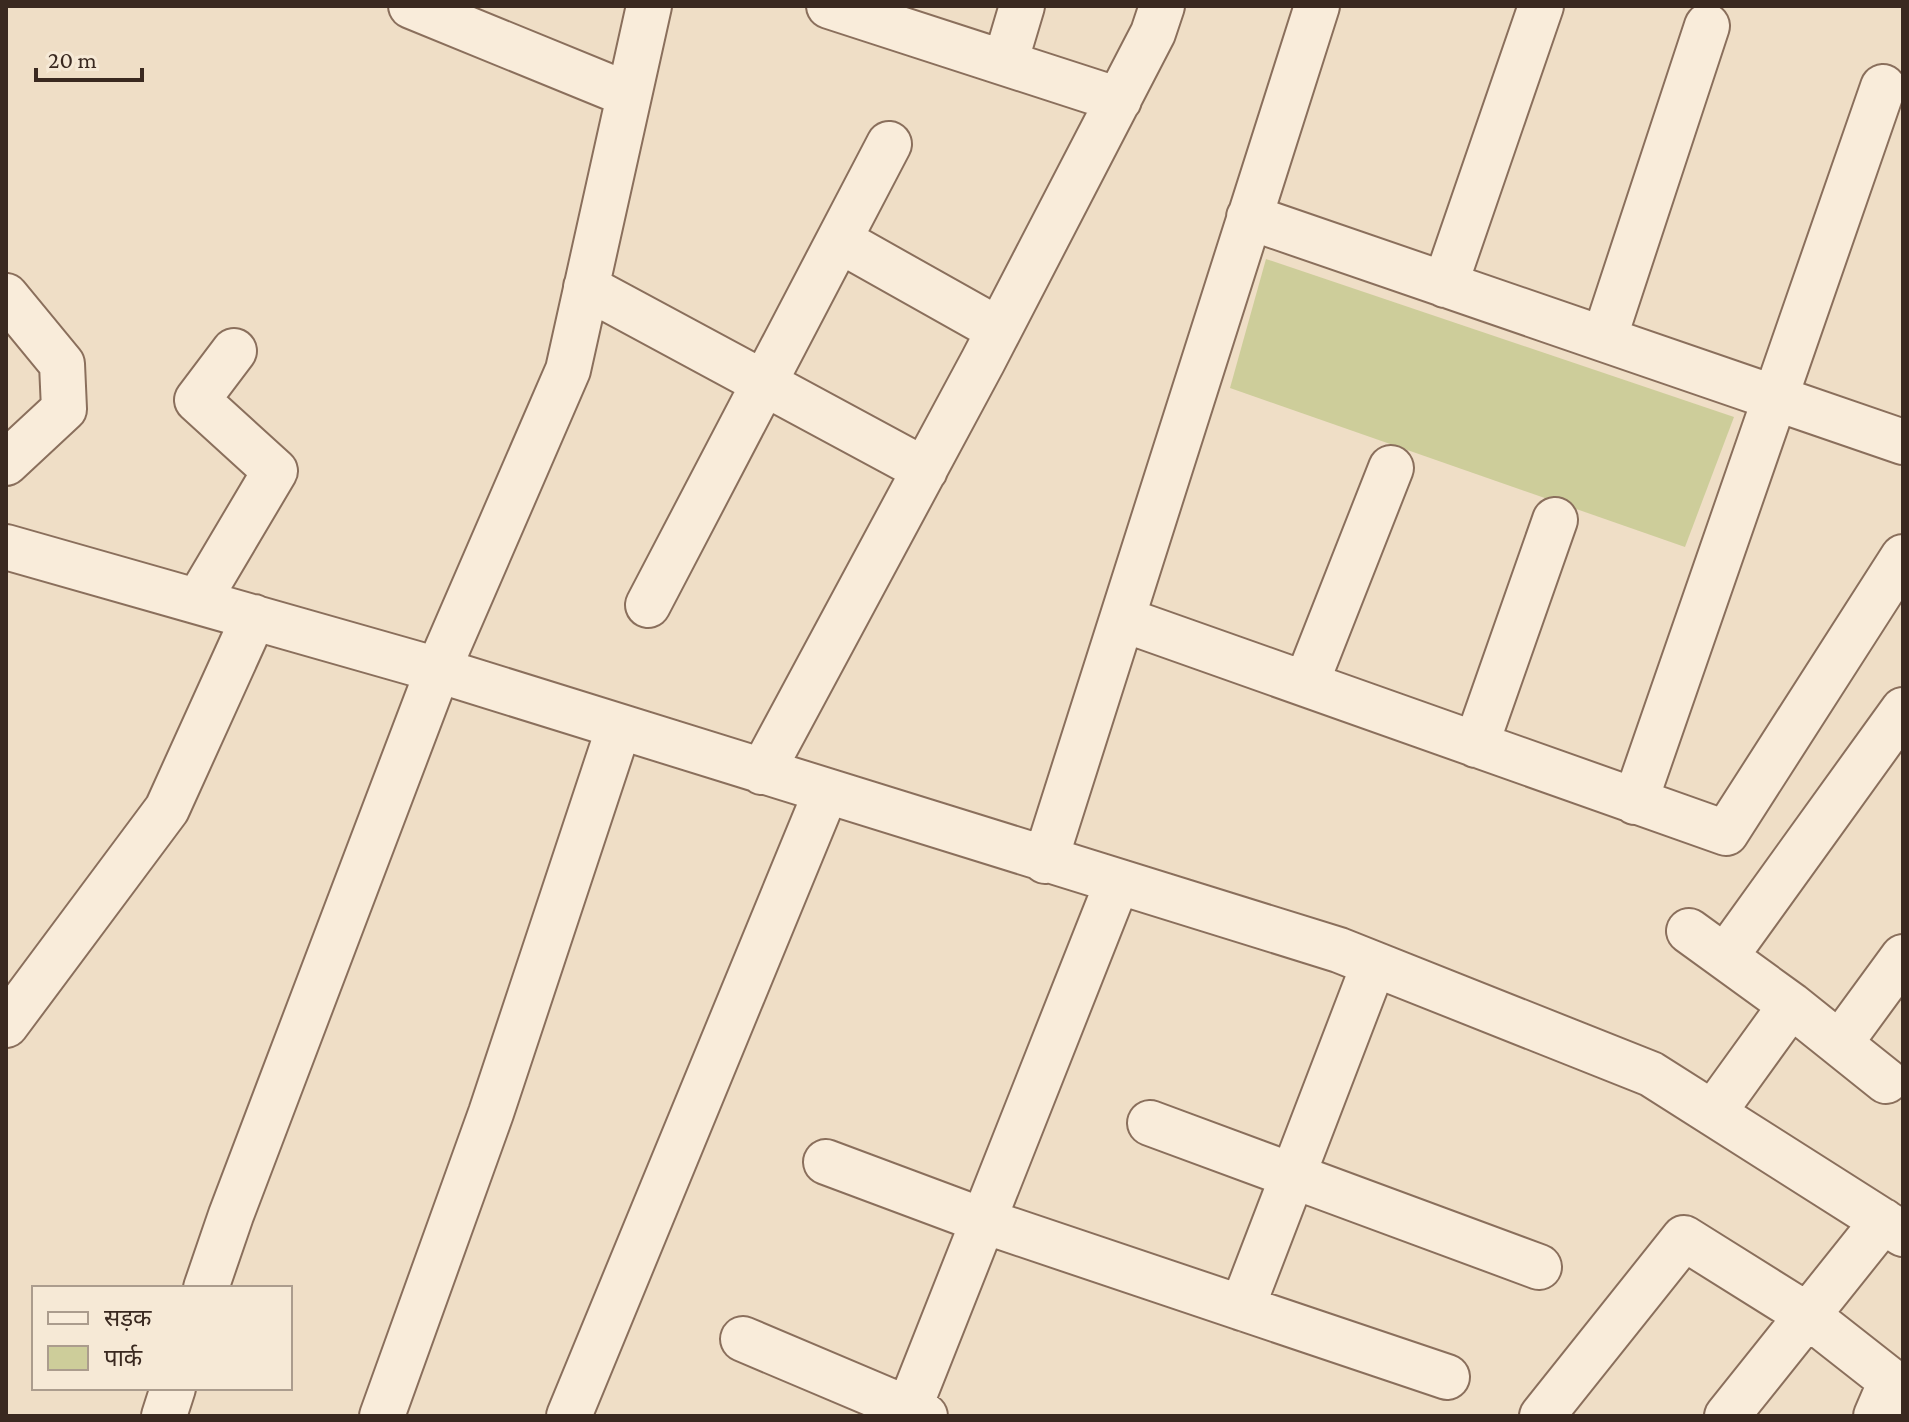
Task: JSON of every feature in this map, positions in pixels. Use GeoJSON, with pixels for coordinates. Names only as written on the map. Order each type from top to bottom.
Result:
{"type":"FeatureCollection","features":[{"type":"Feature","properties":{"kind":"street"},"geometry":{"type":"LineString","coordinates":[[411,6],[629,95]]}},
{"type":"Feature","properties":{"kind":"street"},"geometry":{"type":"LineString","coordinates":[[207,1286],[438,670],[568,370],[649,6]]}},
{"type":"Feature","properties":{"kind":"street"},"geometry":{"type":"LineString","coordinates":[[1005,63],[1022,6]]}},
{"type":"Feature","properties":{"kind":"street"},"geometry":{"type":"LineString","coordinates":[[762,772],[999,330],[1153,33],[1162,6]]}},
{"type":"Feature","properties":{"kind":"street"},"geometry":{"type":"LineString","coordinates":[[1045,861],[1317,6]]}},
{"type":"Feature","properties":{"kind":"street"},"geometry":{"type":"LineString","coordinates":[[1445,285],[1541,6]]}},
{"type":"Feature","properties":{"kind":"street"},"geometry":{"type":"LineString","coordinates":[[854,10],[1119,100]]}},
{"type":"Feature","properties":{"kind":"street"},"geometry":{"type":"LineString","coordinates":[[1604,339],[1707,26]]}},
{"type":"Feature","properties":{"kind":"street"},"geometry":{"type":"LineString","coordinates":[[1635,802],[1883,87]]}},
{"type":"Feature","properties":{"kind":"street"},"geometry":{"type":"LineString","coordinates":[[648,605],[889,144]]}},
{"type":"Feature","properties":{"kind":"street"},"geometry":{"type":"LineString","coordinates":[[1249,217],[1903,442]]}},
{"type":"Feature","properties":{"kind":"street"},"geometry":{"type":"LineString","coordinates":[[839,240],[999,330]]}},
{"type":"Feature","properties":{"kind":"street"},"geometry":{"type":"LineString","coordinates":[[586,287],[925,470]]}},
{"type":"Feature","properties":{"kind":"street"},"geometry":{"type":"LineString","coordinates":[[6,296],[62,364],[64,409],[6,463]]}},
{"type":"Feature","properties":{"kind":"street"},"geometry":{"type":"LineString","coordinates":[[198,601],[275,471],[197,400],[234,351]]}},
{"type":"Feature","properties":{"kind":"street"},"geometry":{"type":"LineString","coordinates":[[1306,684],[1391,468]]}},
{"type":"Feature","properties":{"kind":"street"},"geometry":{"type":"LineString","coordinates":[[1476,745],[1555,520]]}},
{"type":"Feature","properties":{"kind":"street"},"geometry":{"type":"LineString","coordinates":[[6,547],[438,670],[1374,964],[1651,1074],[1893,1227],[1807,1315],[1727,1416]]}},
{"type":"Feature","properties":{"kind":"street"},"geometry":{"type":"LineString","coordinates":[[1122,619],[1726,833],[1903,557]]}},
{"type":"Feature","properties":{"kind":"street"},"geometry":{"type":"LineString","coordinates":[[6,1025],[167,809],[254,617]]}},
{"type":"Feature","properties":{"kind":"street"},"geometry":{"type":"LineString","coordinates":[[1725,957],[1903,710]]}},
{"type":"Feature","properties":{"kind":"street"},"geometry":{"type":"LineString","coordinates":[[382,1416],[491,1113],[619,727]]}},
{"type":"Feature","properties":{"kind":"street"},"geometry":{"type":"LineString","coordinates":[[569,1416],[826,792]]}},
{"type":"Feature","properties":{"kind":"street"},"geometry":{"type":"LineString","coordinates":[[743,1339],[913,1414],[984,1221],[1117,883]]}},
{"type":"Feature","properties":{"kind":"street"},"geometry":{"type":"LineString","coordinates":[[1689,931],[1791,1005],[1886,1081]]}},
{"type":"Feature","properties":{"kind":"street"},"geometry":{"type":"LineString","coordinates":[[1840,1043],[1903,957]]}},
{"type":"Feature","properties":{"kind":"street"},"geometry":{"type":"LineString","coordinates":[[1242,1308],[1374,964]]}},
{"type":"Feature","properties":{"kind":"street"},"geometry":{"type":"LineString","coordinates":[[1713,1113],[1791,1005]]}},
{"type":"Feature","properties":{"kind":"street"},"geometry":{"type":"LineString","coordinates":[[1150,1123],[1539,1267]]}},
{"type":"Feature","properties":{"kind":"street"},"geometry":{"type":"LineString","coordinates":[[826,1162],[984,1221],[1447,1377]]}},
{"type":"Feature","properties":{"kind":"street"},"geometry":{"type":"LineString","coordinates":[[1542,1416],[1684,1238],[1807,1315],[1891,1381],[1876,1416]]}},
{"type":"Feature","properties":{"kind":"street"},"geometry":{"type":"LineString","coordinates":[[164,1416],[172,1390]]}},
{"type":"Feature","properties":{"kind":"green space"},"geometry":{"type":"Polygon","coordinates":[[[1266,259],[1734,417],[1685,547],[1230,388],[1266,259]]]}}]}
